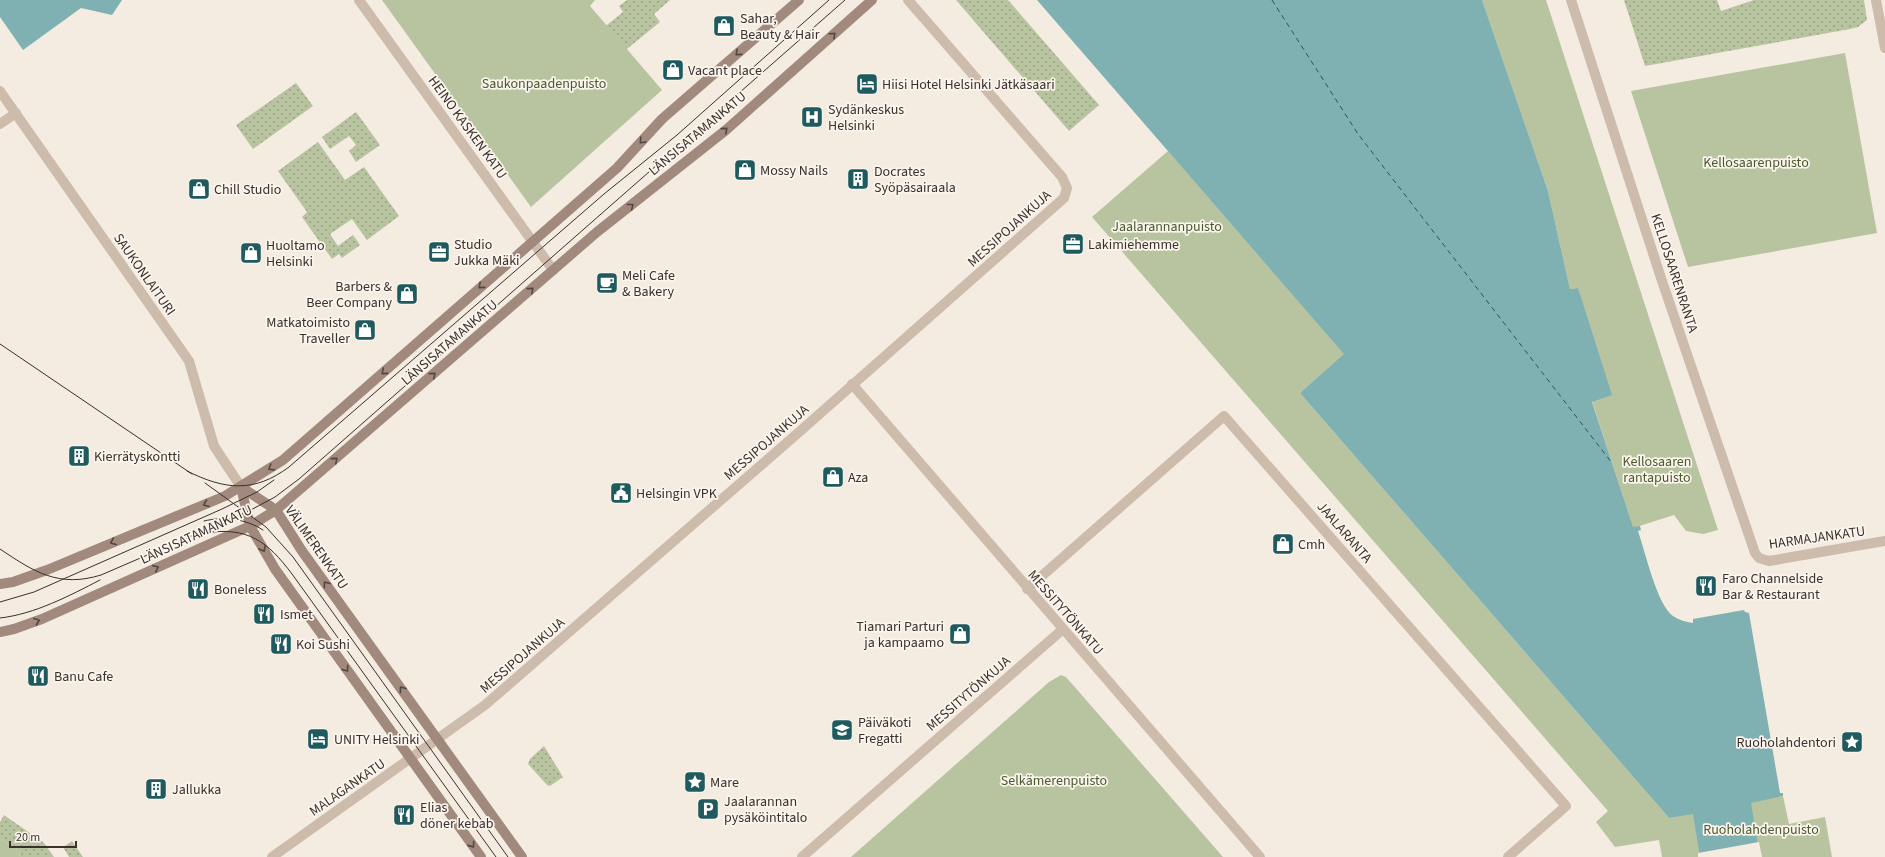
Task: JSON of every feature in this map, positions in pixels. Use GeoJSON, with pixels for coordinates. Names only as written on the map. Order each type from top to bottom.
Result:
{"type":"FeatureCollection","features":[{"type":"Feature","properties":{"kind":"main road","name":"LÄNSISATAMANKATU"},"geometry":{"type":"LineString","coordinates":[[0,584],[13,582],[46,570],[225,496],[283,460],[617,168],[662,119],[799,0]]}},
{"type":"Feature","properties":{"kind":"main road","name":"LÄNSISATAMANKATU"},"geometry":{"type":"LineString","coordinates":[[0,632],[14,629],[42,619],[250,526],[276,510],[597,232],[726,130],[872,0]]}},
{"type":"Feature","properties":{"kind":"main road","name":"VÄLIMERENKATU"},"geometry":{"type":"LineString","coordinates":[[241,486],[276,510],[302,551],[522,857]]}},
{"type":"Feature","properties":{"kind":"main road"},"geometry":{"type":"LineString","coordinates":[[241,486],[250,526],[274,569],[481,857]]}},
{"type":"Feature","properties":{"kind":"street","name":"HEINO KASKEN KATU"},"geometry":{"type":"LineString","coordinates":[[359,0],[553,270]]}},
{"type":"Feature","properties":{"kind":"street","name":"MESSIPOJANKUJA"},"geometry":{"type":"LineString","coordinates":[[438,740],[485,705],[1064,198],[1067,188],[1062,177],[908,0]]}},
{"type":"Feature","properties":{"kind":"street","name":"KELLOSAARENRANTA"},"geometry":{"type":"LineString","coordinates":[[1571,0],[1662,281],[1755,553]]}},
{"type":"Feature","properties":{"kind":"street"},"geometry":{"type":"LineString","coordinates":[[1876,0],[1885,48]]}},
{"type":"Feature","properties":{"kind":"street","name":"SAUKONLAITURI"},"geometry":{"type":"LineString","coordinates":[[0,91],[189,361],[214,446],[241,486]]}},
{"type":"Feature","properties":{"kind":"street"},"geometry":{"type":"LineString","coordinates":[[0,124],[16,113]]}},
{"type":"Feature","properties":{"kind":"street","name":"MESSITYTÖNKATU"},"geometry":{"type":"LineString","coordinates":[[852,384],[1062,630],[1260,857]]}},
{"type":"Feature","properties":{"kind":"street","name":"JAALARANTA"},"geometry":{"type":"LineString","coordinates":[[1027,589],[1224,416],[1566,806],[1508,857]]}},
{"type":"Feature","properties":{"kind":"street","name":"HARMAJANKATU"},"geometry":{"type":"LineString","coordinates":[[1755,553],[1759,558],[1769,561],[1885,541]]}},
{"type":"Feature","properties":{"kind":"street","name":"MESSITYTÖNKUJA"},"geometry":{"type":"LineString","coordinates":[[802,857],[1062,630]]}},
{"type":"Feature","properties":{"kind":"street","name":"MALAGANKATU"},"geometry":{"type":"LineString","coordinates":[[272,857],[438,740]]}},
{"type":"Feature","properties":{"kind":"green space","name":"Saukonpaadenpuisto"},"geometry":{"type":"Polygon","coordinates":[[[382,0],[595,0],[590,6],[662,90],[531,207],[382,0]]]}},
{"type":"Feature","properties":{"kind":"green space"},"geometry":{"type":"Polygon","coordinates":[[[627,0],[670,0],[654,14],[660,22],[617,57],[597,33],[623,12],[619,6],[627,0]]]}},
{"type":"Feature","properties":{"kind":"green space"},"geometry":{"type":"Polygon","coordinates":[[[956,0],[1008,0],[1099,105],[1069,131],[956,0]]]}},
{"type":"Feature","properties":{"kind":"green space","name":"Kellosaaren rantapuisto"},"geometry":{"type":"Polygon","coordinates":[[[1482,0],[1546,0],[1718,530],[1703,534],[1686,531],[1674,515],[1633,528],[1592,401],[1578,288],[1570,289],[1548,191],[1482,0]]]}},
{"type":"Feature","properties":{"kind":"green space"},"geometry":{"type":"Polygon","coordinates":[[[1624,0],[1717,0],[1721,11],[1754,0],[1864,0],[1867,20],[1858,27],[1850,29],[1645,66],[1624,0]]]}},
{"type":"Feature","properties":{"kind":"green space","name":"Kellosaarenpuisto"},"geometry":{"type":"Polygon","coordinates":[[[1845,53],[1877,233],[1688,267],[1631,91],[1845,53]]]}},
{"type":"Feature","properties":{"kind":"green space"},"geometry":{"type":"Polygon","coordinates":[[[296,83],[313,106],[253,149],[236,125],[296,83]]]}},
{"type":"Feature","properties":{"kind":"green space"},"geometry":{"type":"Polygon","coordinates":[[[356,112],[380,145],[356,162],[349,151],[356,145],[349,136],[330,149],[322,137],[356,112]]]}},
{"type":"Feature","properties":{"kind":"green space"},"geometry":{"type":"Polygon","coordinates":[[[318,142],[345,180],[364,167],[399,216],[367,240],[352,219],[330,234],[338,246],[353,235],[360,245],[342,258],[339,254],[332,259],[302,217],[307,212],[278,171],[318,142]]]}},
{"type":"Feature","properties":{"kind":"green space","name":"Jaalarannanpuisto"},"geometry":{"type":"Polygon","coordinates":[[[1168,151],[1345,354],[1300,393],[1669,818],[1783,796],[1789,824],[1825,817],[1832,857],[1662,857],[1659,840],[1615,847],[1596,822],[1608,811],[1092,217],[1168,151]]]}},
{"type":"Feature","properties":{"kind":"green space","name":"Selkämerenpuisto"},"geometry":{"type":"Polygon","coordinates":[[[1061,675],[1066,677],[1223,857],[851,857],[1049,682],[1061,675]]]}},
{"type":"Feature","properties":{"kind":"green space"},"geometry":{"type":"Polygon","coordinates":[[[544,746],[563,777],[550,786],[547,785],[528,764],[530,759],[544,746]]]}},
{"type":"Feature","properties":{"kind":"green space"},"geometry":{"type":"Polygon","coordinates":[[[4,815],[44,843],[54,857],[19,857],[20,851],[0,839],[0,822],[4,815]]]}},
{"type":"Feature","properties":{"kind":"green space"},"geometry":{"type":"Polygon","coordinates":[[[0,839],[20,851],[19,857],[0,857],[0,839]]]}},
{"type":"Feature","properties":{"kind":"green space"},"geometry":{"type":"Polygon","coordinates":[[[72,841],[83,857],[69,857],[63,847],[72,841]]]}},
{"type":"Feature","properties":{"kind":"water"},"geometry":{"type":"Polygon","coordinates":[[[0,0],[122,0],[112,15],[81,8],[23,50],[0,17],[0,0]]]}},
{"type":"Feature","properties":{"kind":"water"},"geometry":{"type":"Polygon","coordinates":[[[1037,0],[1482,0],[1548,191],[1570,289],[1578,288],[1612,395],[1592,402],[1633,527],[1640,526],[1641,530],[1638,531],[1657,590],[1667,610],[1673,616],[1693,623],[1693,619],[1744,610],[1745,612],[1749,613],[1780,793],[1783,793],[1783,796],[1751,803],[1760,857],[1700,857],[1693,814],[1669,818],[1300,393],[1344,354],[1037,0]]]}},
{"type":"Feature","properties":{"kind":"pier"},"geometry":{"type":"Polygon","coordinates":[[[1759,842],[1762,857],[1698,857],[1698,853],[1759,842]]]}},
{"type":"Feature","properties":{"kind":"ferry route"},"geometry":{"type":"LineString","coordinates":[[1272,0],[1358,134],[1612,463]]}},
{"type":"Feature","properties":{"kind":"tram line"},"geometry":{"type":"LineString","coordinates":[[187,471],[214,482],[239,486],[251,485],[264,481],[289,467],[604,194],[677,135],[829,0]]}},
{"type":"Feature","properties":{"kind":"tram line"},"geometry":{"type":"LineString","coordinates":[[0,549],[24,565],[48,576],[72,580],[86,579],[101,575],[247,512],[275,497],[299,479],[845,0]]}},
{"type":"Feature","properties":{"kind":"tram line"},"geometry":{"type":"LineString","coordinates":[[0,344],[192,474]]}},
{"type":"Feature","properties":{"kind":"tram line"},"geometry":{"type":"LineString","coordinates":[[0,602],[34,592],[222,509],[257,492],[274,480]]}},
{"type":"Feature","properties":{"kind":"tram line"},"geometry":{"type":"LineString","coordinates":[[205,483],[266,527],[293,557],[508,857]]}},
{"type":"Feature","properties":{"kind":"tram line"},"geometry":{"type":"LineString","coordinates":[[204,521],[219,519],[242,521],[263,530]]}},
{"type":"Feature","properties":{"kind":"tram line"},"geometry":{"type":"LineString","coordinates":[[205,533],[220,531],[245,534],[265,545],[283,563],[496,857]]}},
{"type":"Feature","properties":{"kind":"tram line"},"geometry":{"type":"LineString","coordinates":[[0,618],[26,613],[64,598],[100,580]]}},
{"type":"Feature","properties":{"kind":"place","name":"Sahar, Beauty & Hair"},"geometry":{"type":"Point","coordinates":[724,26]}},
{"type":"Feature","properties":{"kind":"place","name":"Vacant place"},"geometry":{"type":"Point","coordinates":[673,70]}},
{"type":"Feature","properties":{"kind":"place","name":"Hiisi Hotel Helsinki Jätkäsaari"},"geometry":{"type":"Point","coordinates":[867,84]}},
{"type":"Feature","properties":{"kind":"place","name":"Sydänkeskus Helsinki"},"geometry":{"type":"Point","coordinates":[812,117]}},
{"type":"Feature","properties":{"kind":"place","name":"Mossy Nails"},"geometry":{"type":"Point","coordinates":[745,170]}},
{"type":"Feature","properties":{"kind":"place","name":"Docrates Syöpäsairaala"},"geometry":{"type":"Point","coordinates":[858,179]}},
{"type":"Feature","properties":{"kind":"place","name":"Chill Studio"},"geometry":{"type":"Point","coordinates":[199,189]}},
{"type":"Feature","properties":{"kind":"place","name":"Lakimiehemme"},"geometry":{"type":"Point","coordinates":[1073,244]}},
{"type":"Feature","properties":{"kind":"place","name":"Studio Jukka Mäki"},"geometry":{"type":"Point","coordinates":[439,252]}},
{"type":"Feature","properties":{"kind":"place","name":"Huoltamo Helsinki"},"geometry":{"type":"Point","coordinates":[251,253]}},
{"type":"Feature","properties":{"kind":"place","name":"Meli Cafe & Bakery"},"geometry":{"type":"Point","coordinates":[607,283]}},
{"type":"Feature","properties":{"kind":"place","name":"Barbers & Beer Company"},"geometry":{"type":"Point","coordinates":[407,294]}},
{"type":"Feature","properties":{"kind":"place","name":"Matkatoimisto Traveller"},"geometry":{"type":"Point","coordinates":[365,330]}},
{"type":"Feature","properties":{"kind":"place","name":"Kierrätyskontti"},"geometry":{"type":"Point","coordinates":[79,456]}},
{"type":"Feature","properties":{"kind":"place","name":"Aza"},"geometry":{"type":"Point","coordinates":[833,477]}},
{"type":"Feature","properties":{"kind":"place","name":"Helsingin VPK"},"geometry":{"type":"Point","coordinates":[621,493]}},
{"type":"Feature","properties":{"kind":"place","name":"Cmh"},"geometry":{"type":"Point","coordinates":[1283,544]}},
{"type":"Feature","properties":{"kind":"place","name":"Faro Channelside Bar & Restaurant"},"geometry":{"type":"Point","coordinates":[1706,586]}},
{"type":"Feature","properties":{"kind":"place","name":"Boneless"},"geometry":{"type":"Point","coordinates":[198,589]}},
{"type":"Feature","properties":{"kind":"place","name":"Ismet"},"geometry":{"type":"Point","coordinates":[264,614]}},
{"type":"Feature","properties":{"kind":"place","name":"Tiamari Parturi ja kampaamo"},"geometry":{"type":"Point","coordinates":[960,634]}},
{"type":"Feature","properties":{"kind":"place","name":"Koi Sushi"},"geometry":{"type":"Point","coordinates":[281,644]}},
{"type":"Feature","properties":{"kind":"place","name":"Banu Cafe"},"geometry":{"type":"Point","coordinates":[38,676]}},
{"type":"Feature","properties":{"kind":"place","name":"Päiväkoti Fregatti"},"geometry":{"type":"Point","coordinates":[842,730]}},
{"type":"Feature","properties":{"kind":"place","name":"UNITY Helsinki"},"geometry":{"type":"Point","coordinates":[318,739]}},
{"type":"Feature","properties":{"kind":"place","name":"Ruoholahdentori"},"geometry":{"type":"Point","coordinates":[1852,742]}},
{"type":"Feature","properties":{"kind":"place","name":"Mare"},"geometry":{"type":"Point","coordinates":[695,782]}},
{"type":"Feature","properties":{"kind":"place","name":"Jallukka"},"geometry":{"type":"Point","coordinates":[156,789]}},
{"type":"Feature","properties":{"kind":"place","name":"Jaalarannan pysäköintitalo"},"geometry":{"type":"Point","coordinates":[708,809]}},
{"type":"Feature","properties":{"kind":"place","name":"Elias döner kebab"},"geometry":{"type":"Point","coordinates":[404,815]}},
{"type":"Feature","properties":{"kind":"park label","name":"Ruoholahdenpuisto"},"geometry":{"type":"Point","coordinates":[1761,829]}}]}
